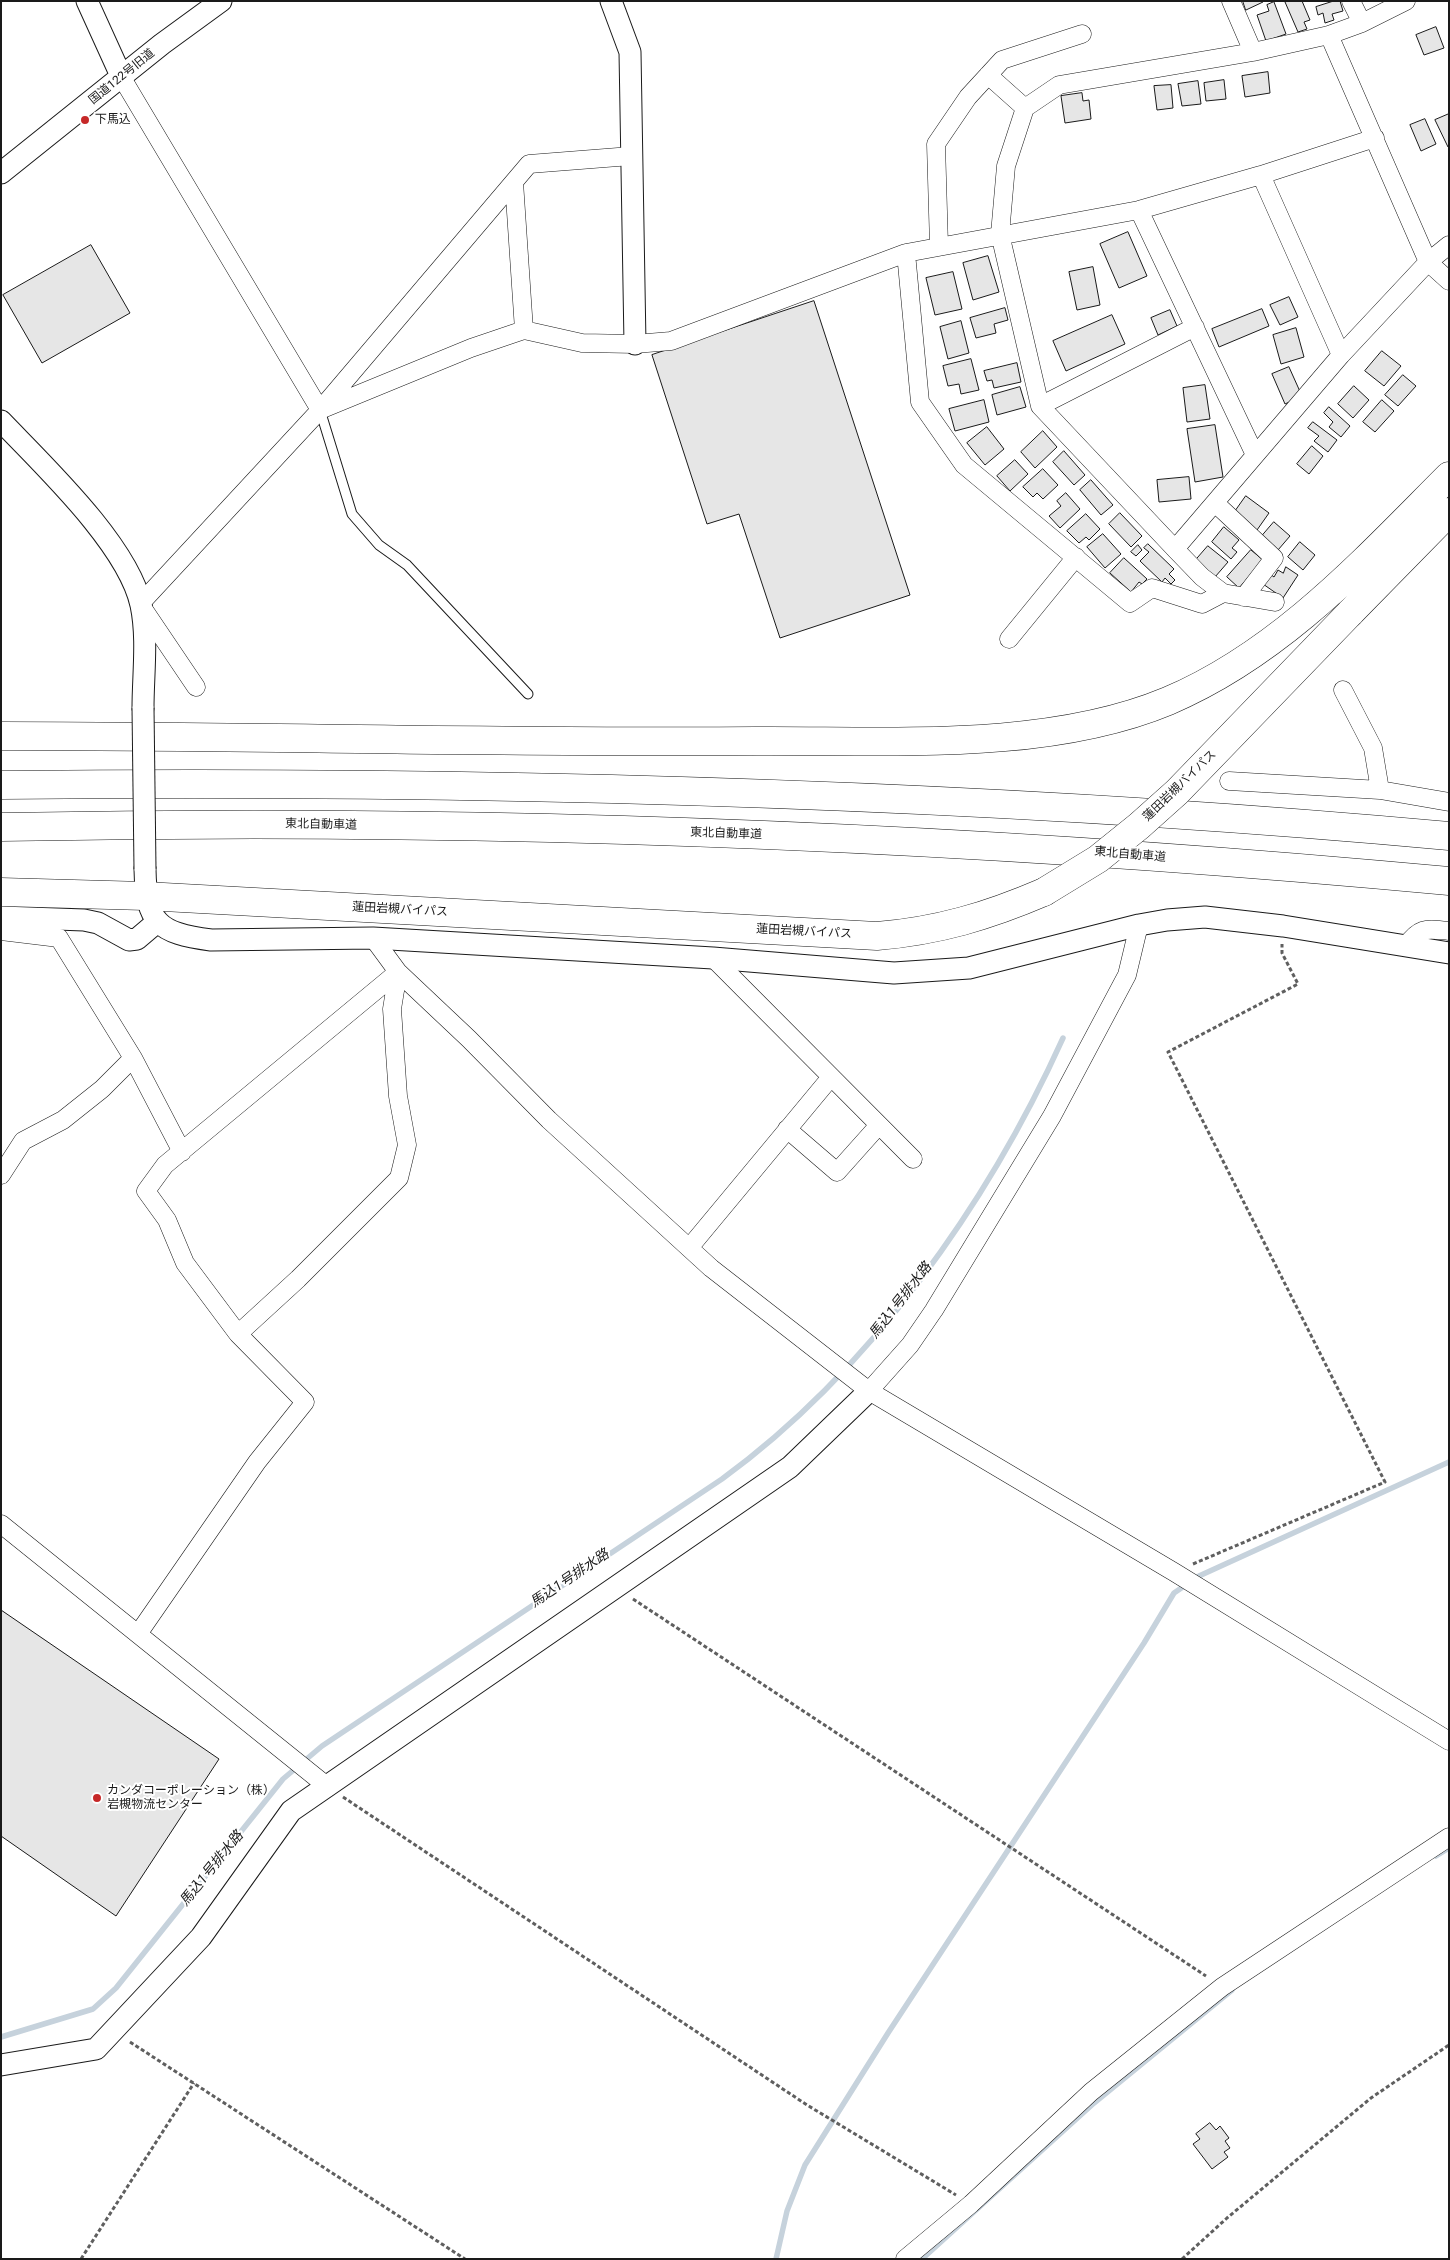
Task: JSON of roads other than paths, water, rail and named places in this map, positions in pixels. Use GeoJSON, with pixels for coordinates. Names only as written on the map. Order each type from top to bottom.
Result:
{"type":"FeatureCollection","features":[{"type":"Feature","properties":{"kind":"highway"},"geometry":{"type":"LineString","coordinates":[[1,736],[697,742],[963,740],[1057,730],[1131,714],[1166,702],[1204,684],[1248,657],[1292,626],[1359,566],[1449,476]]}},
{"type":"Feature","properties":{"kind":"highway","name":"蓮田岩槻バイパス"},"geometry":{"type":"LineString","coordinates":[[1,892],[145,896],[877,936],[916,932],[953,924],[998,912],[1044,892],[1098,859],[1146,821],[1177,792],[1449,512]]}},
{"type":"Feature","properties":{"kind":"highway"},"geometry":{"type":"LineString","coordinates":[[1,785],[355,784],[822,795],[1063,808],[1449,836]]}},
{"type":"Feature","properties":{"kind":"highway","name":"東北自動車道"},"geometry":{"type":"LineString","coordinates":[[1,827],[170,824],[673,832],[1035,848],[1449,881]]}},
{"type":"Feature","properties":{"kind":"highway"},"geometry":{"type":"LineString","coordinates":[[1398,876],[1449,890]]}},
{"type":"Feature","properties":{"kind":"street"},"geometry":{"type":"LineString","coordinates":[[87,1],[122,78],[320,410]]}},
{"type":"Feature","properties":{"kind":"street","name":"国道122号旧道"},"geometry":{"type":"LineString","coordinates":[[1,172],[122,78],[162,44],[221,1]]}},
{"type":"Feature","properties":{"kind":"street"},"geometry":{"type":"LineString","coordinates":[[611,1],[630,52],[635,344]]}},
{"type":"Feature","properties":{"kind":"street"},"geometry":{"type":"LineString","coordinates":[[1231,1],[1252,52]]}},
{"type":"Feature","properties":{"kind":"street"},"geometry":{"type":"LineString","coordinates":[[1351,1],[1362,23]]}},
{"type":"Feature","properties":{"kind":"street"},"geometry":{"type":"LineString","coordinates":[[1275,602],[1223,593],[1202,577],[1040,406],[1000,234],[1006,166],[1026,108],[1059,85],[1252,52],[1329,34],[1362,23],[1406,1]]}},
{"type":"Feature","properties":{"kind":"street"},"geometry":{"type":"LineString","coordinates":[[939,246],[936,144],[968,97],[1002,60],[1082,34]]}},
{"type":"Feature","properties":{"kind":"street"},"geometry":{"type":"LineString","coordinates":[[1329,34],[1428,262],[1449,281]]}},
{"type":"Feature","properties":{"kind":"street"},"geometry":{"type":"LineString","coordinates":[[988,75],[1026,108]]}},
{"type":"Feature","properties":{"kind":"street"},"geometry":{"type":"LineString","coordinates":[[320,410],[471,348],[524,330],[582,343],[635,344],[671,342],[906,253],[1000,234],[1139,210],[1261,175],[1375,138]]}},
{"type":"Feature","properties":{"kind":"street"},"geometry":{"type":"LineString","coordinates":[[140,604],[320,410],[529,164],[631,156]]}},
{"type":"Feature","properties":{"kind":"street"},"geometry":{"type":"LineString","coordinates":[[1261,175],[1341,355]]}},
{"type":"Feature","properties":{"kind":"street"},"geometry":{"type":"LineString","coordinates":[[514,182],[524,330]]}},
{"type":"Feature","properties":{"kind":"street"},"geometry":{"type":"LineString","coordinates":[[1139,210],[1255,455]]}},
{"type":"Feature","properties":{"kind":"street"},"geometry":{"type":"LineString","coordinates":[[1174,549],[1216,503],[1341,355],[1428,262],[1449,245]]}},
{"type":"Feature","properties":{"kind":"street"},"geometry":{"type":"LineString","coordinates":[[906,253],[920,402],[964,465],[1130,602],[1152,588],[1202,604],[1223,593]]}},
{"type":"Feature","properties":{"kind":"street"},"geometry":{"type":"LineString","coordinates":[[1040,406],[1195,327]]}},
{"type":"Feature","properties":{"kind":"street"},"geometry":{"type":"LineString","coordinates":[[1,421],[65,488],[131,574],[144,625],[145,896],[149,910],[157,922],[171,931],[189,937],[211,940],[373,938],[713,958],[894,973],[969,968],[1139,925],[1205,917],[1283,926],[1449,953]]}},
{"type":"Feature","properties":{"kind":"street"},"geometry":{"type":"LineString","coordinates":[[1216,503],[1274,558],[1244,596]]}},
{"type":"Feature","properties":{"kind":"street"},"geometry":{"type":"LineString","coordinates":[[1009,638],[1076,558]]}},
{"type":"Feature","properties":{"kind":"street"},"geometry":{"type":"LineString","coordinates":[[140,604],[196,687]]}},
{"type":"Feature","properties":{"kind":"street"},"geometry":{"type":"LineString","coordinates":[[1343,690],[1373,748],[1380,790]]}},
{"type":"Feature","properties":{"kind":"street"},"geometry":{"type":"LineString","coordinates":[[1229,781],[1380,790],[1449,802]]}},
{"type":"Feature","properties":{"kind":"street"},"geometry":{"type":"LineString","coordinates":[[1,917],[84,920],[98,924],[129,940],[137,939],[157,922]]}},
{"type":"Feature","properties":{"kind":"street"},"geometry":{"type":"LineString","coordinates":[[1,2065],[96,2049],[200,1937],[291,1810],[328,1787],[614,1586],[790,1467],[870,1391],[910,1345],[934,1310],[1052,1116],[1127,976],[1139,925]]}},
{"type":"Feature","properties":{"kind":"street"},"geometry":{"type":"LineString","coordinates":[[1406,946],[1414,934],[1424,929],[1449,931]]}},
{"type":"Feature","properties":{"kind":"street"},"geometry":{"type":"LineString","coordinates":[[1,931],[59,938],[133,1058],[182,1152]]}},
{"type":"Feature","properties":{"kind":"street"},"geometry":{"type":"LineString","coordinates":[[373,938],[398,972],[469,1039],[550,1120],[689,1248],[802,1340],[870,1391],[1174,1572],[1449,1740]]}},
{"type":"Feature","properties":{"kind":"street"},"geometry":{"type":"LineString","coordinates":[[713,958],[913,1159]]}},
{"type":"Feature","properties":{"kind":"street"},"geometry":{"type":"LineString","coordinates":[[138,1634],[257,1462],[305,1402],[238,1334],[185,1263],[167,1220],[146,1191],[165,1165],[398,972]]}},
{"type":"Feature","properties":{"kind":"street"},"geometry":{"type":"LineString","coordinates":[[238,1334],[298,1279],[399,1178],[408,1145],[398,1096],[392,1009],[398,972]]}},
{"type":"Feature","properties":{"kind":"street"},"geometry":{"type":"LineString","coordinates":[[1,1175],[23,1141],[63,1120],[102,1089],[133,1058]]}},
{"type":"Feature","properties":{"kind":"street"},"geometry":{"type":"LineString","coordinates":[[689,1248],[831,1077]]}},
{"type":"Feature","properties":{"kind":"street"},"geometry":{"type":"LineString","coordinates":[[788,1129],[837,1172],[879,1125]]}},
{"type":"Feature","properties":{"kind":"street"},"geometry":{"type":"LineString","coordinates":[[1,1524],[328,1787]]}},
{"type":"Feature","properties":{"kind":"street"},"geometry":{"type":"LineString","coordinates":[[905,2259],[971,2204],[1090,2092],[1222,1987],[1449,1837]]}},
{"type":"Feature","properties":{"kind":"lane"},"geometry":{"type":"LineString","coordinates":[[320,410],[352,514],[379,545],[406,565],[528,694]]}},
{"type":"Feature","properties":{"kind":"waterway","name":"馬込1号排水路"},"geometry":{"type":"LineString","coordinates":[[1,2037],[93,2009],[116,1988],[283,1779],[322,1746],[722,1479],[776,1436],[827,1388],[875,1336],[920,1280],[961,1222],[999,1162],[1033,1100],[1063,1038]]}},
{"type":"Feature","properties":{"kind":"waterway"},"geometry":{"type":"LineString","coordinates":[[776,2259],[787,2211],[805,2165],[888,2033],[1144,1643],[1174,1593],[1199,1576],[1449,1462]]}},
{"type":"Feature","properties":{"kind":"waterway"},"geometry":{"type":"LineString","coordinates":[[1436,1856],[1449,1848]]}},
{"type":"Feature","properties":{"kind":"waterway"},"geometry":{"type":"LineString","coordinates":[[922,2259],[1094,2103],[1232,1990]]}},
{"type":"Feature","properties":{"kind":"place","name":"下馬込"},"geometry":{"type":"Point","coordinates":[85,120]}},
{"type":"Feature","properties":{"kind":"place","name":"カンダコーポレーション（株） 岩槻物流センター"},"geometry":{"type":"Point","coordinates":[97,1798]}}]}
